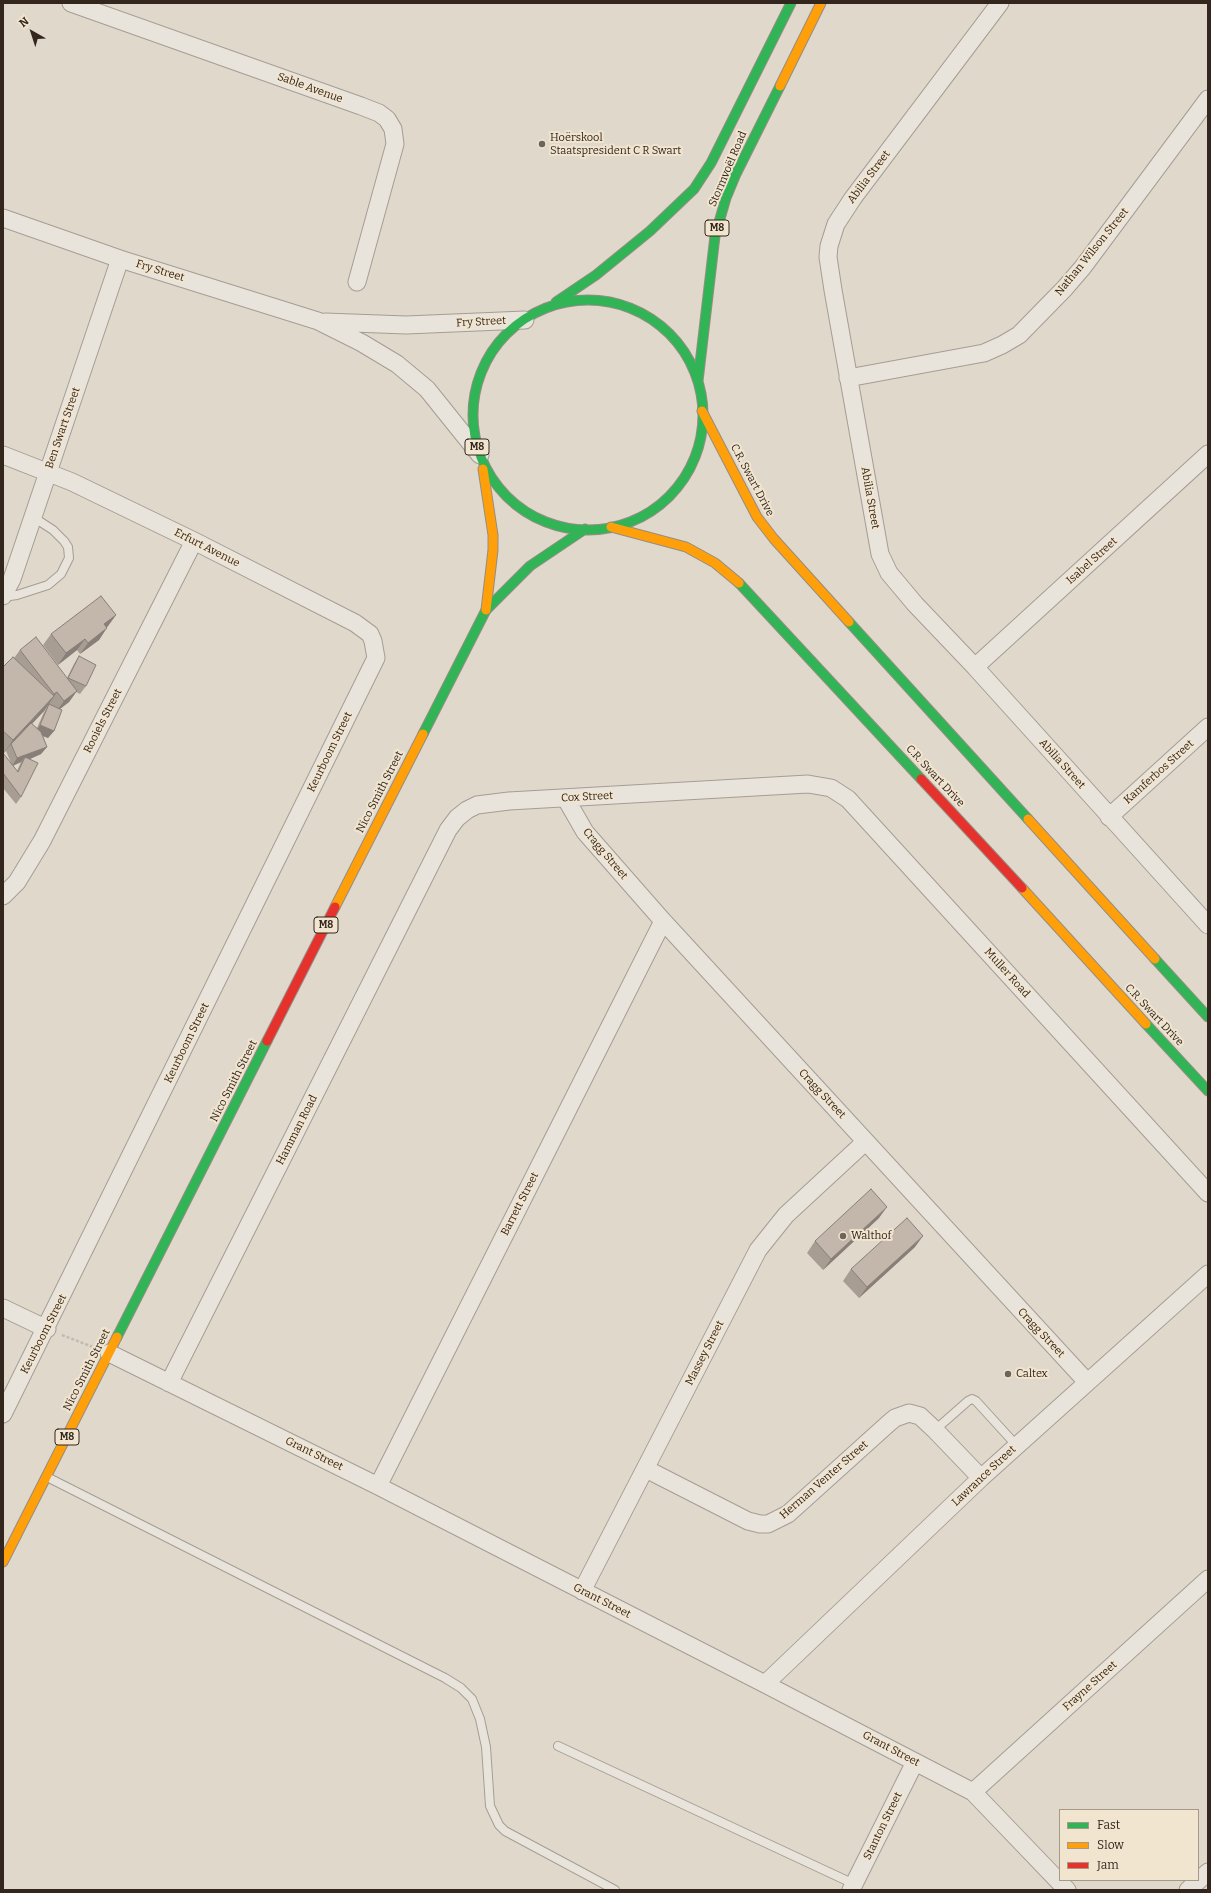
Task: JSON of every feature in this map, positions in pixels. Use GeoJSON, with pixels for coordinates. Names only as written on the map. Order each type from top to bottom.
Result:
{"type":"FeatureCollection","features":[{"type":"Feature","properties":{"kind":"main road","name":"Stormvoël Road"},"geometry":{"type":"LineString","coordinates":[[791,3],[711,163],[694,189],[665,218],[610,264],[509,332],[496,346],[486,363],[474,400],[473,420],[475,436],[481,457],[491,476],[502,491],[523,510],[552,524],[585,529],[611,527],[626,523],[645,514],[661,502],[679,483],[688,470],[696,452],[702,427],[702,411],[698,381],[715,236],[726,198],[736,174],[821,3]]}},
{"type":"Feature","properties":{"kind":"main road","name":"Stormvoël Road"},"geometry":{"type":"LineString","coordinates":[[546,308],[573,301],[596,300],[619,304],[640,313],[656,322],[673,338],[686,356],[698,381]]}},
{"type":"Feature","properties":{"kind":"main road","name":"C.R. Swart Drive"},"geometry":{"type":"LineString","coordinates":[[702,411],[753,510],[774,539],[1208,1017]]}},
{"type":"Feature","properties":{"kind":"main road","name":"Nico Smith Street"},"geometry":{"type":"LineString","coordinates":[[481,457],[492,528],[493,550],[486,610]]}},
{"type":"Feature","properties":{"kind":"main road","name":"C.R. Swart Drive"},"geometry":{"type":"LineString","coordinates":[[611,527],[686,547],[715,562],[731,575],[758,602],[1208,1091]]}},
{"type":"Feature","properties":{"kind":"main road","name":"Nico Smith Street"},"geometry":{"type":"LineString","coordinates":[[3,1562],[486,610],[530,566],[585,529]]}},
{"type":"Feature","properties":{"kind":"street","name":"Sable Avenue"},"geometry":{"type":"LineString","coordinates":[[71,3],[361,106],[379,113],[387,119],[393,128],[395,144],[357,282]]}},
{"type":"Feature","properties":{"kind":"street","name":"Abilia Street"},"geometry":{"type":"LineString","coordinates":[[1000,3],[853,198],[836,224],[832,235],[828,257],[876,532],[883,563],[899,587],[975,667],[1208,925]]}},
{"type":"Feature","properties":{"kind":"street","name":"Nathan Wilson Street"},"geometry":{"type":"LineString","coordinates":[[848,378],[984,353],[1019,335],[1065,288],[1083,267],[1208,99]]}},
{"type":"Feature","properties":{"kind":"street","name":"Fry Street"},"geometry":{"type":"LineString","coordinates":[[3,218],[120,259],[318,321],[379,352],[411,374],[437,400],[481,457]]}},
{"type":"Feature","properties":{"kind":"street","name":"Ben Swart Street"},"geometry":{"type":"LineString","coordinates":[[3,596],[12,579],[120,259]]}},
{"type":"Feature","properties":{"kind":"street","name":"Fry Street"},"geometry":{"type":"LineString","coordinates":[[318,321],[412,325],[525,320]]}},
{"type":"Feature","properties":{"kind":"street","name":"Isabel Street"},"geometry":{"type":"LineString","coordinates":[[975,667],[1208,454]]}},
{"type":"Feature","properties":{"kind":"street","name":"Erfurt Avenue"},"geometry":{"type":"LineString","coordinates":[[3,456],[48,472],[194,540],[363,628],[373,640],[376,649],[376,658],[370,672]]}},
{"type":"Feature","properties":{"kind":"street","name":"Rooiels Street"},"geometry":{"type":"LineString","coordinates":[[3,896],[17,882],[42,841],[194,540]]}},
{"type":"Feature","properties":{"kind":"street","name":"Keurboom Street"},"geometry":{"type":"LineString","coordinates":[[3,1414],[47,1329],[370,672]]}},
{"type":"Feature","properties":{"kind":"street","name":"Kamferbos Street"},"geometry":{"type":"LineString","coordinates":[[1109,817],[1208,727]]}},
{"type":"Feature","properties":{"kind":"street","name":"Cox Street"},"geometry":{"type":"LineString","coordinates":[[425,878],[448,830],[457,818],[467,810],[478,805],[494,802],[790,785]]}},
{"type":"Feature","properties":{"kind":"street","name":"Muller Road"},"geometry":{"type":"LineString","coordinates":[[790,785],[823,785],[831,788],[848,799],[1208,1193]]}},
{"type":"Feature","properties":{"kind":"street","name":"Cragg Street"},"geometry":{"type":"LineString","coordinates":[[566,799],[585,832],[663,921],[1087,1382]]}},
{"type":"Feature","properties":{"kind":"street","name":"Hamman Road"},"geometry":{"type":"LineString","coordinates":[[169,1383],[425,878]]}},
{"type":"Feature","properties":{"kind":"street","name":"Barrett Street"},"geometry":{"type":"LineString","coordinates":[[378,1486],[663,921]]}},
{"type":"Feature","properties":{"kind":"street","name":"Massey Street"},"geometry":{"type":"LineString","coordinates":[[582,1591],[758,1250],[786,1215],[865,1142]]}},
{"type":"Feature","properties":{"kind":"street","name":"Lawrance Street"},"geometry":{"type":"LineString","coordinates":[[765,1684],[981,1478],[1208,1274]]}},
{"type":"Feature","properties":{"kind":"street"},"geometry":{"type":"LineString","coordinates":[[3,1308],[47,1329]]}},
{"type":"Feature","properties":{"kind":"street","name":"Grant Street"},"geometry":{"type":"LineString","coordinates":[[109,1353],[378,1486],[973,1792],[1067,1890]]}},
{"type":"Feature","properties":{"kind":"street","name":"Herman Venter Street"},"geometry":{"type":"LineString","coordinates":[[646,1469],[748,1521],[768,1524],[788,1514],[895,1418],[914,1414],[920,1416],[935,1430],[981,1478]]}},
{"type":"Feature","properties":{"kind":"street","name":"Frayne Street"},"geometry":{"type":"LineString","coordinates":[[973,1792],[1208,1579]]}},
{"type":"Feature","properties":{"kind":"street","name":"Stanton Street"},"geometry":{"type":"LineString","coordinates":[[853,1887],[915,1762]]}},
{"type":"Feature","properties":{"kind":"street"},"geometry":{"type":"LineString","coordinates":[[1199,1880],[1208,1872]]}},
{"type":"Feature","properties":{"kind":"street"},"geometry":{"type":"LineString","coordinates":[[1188,1890],[1198,1881]]}},
{"type":"Feature","properties":{"kind":"lane"},"geometry":{"type":"LineString","coordinates":[[3,596],[17,596],[48,585],[61,574],[69,558],[68,547],[64,541],[53,530],[33,516]]}},
{"type":"Feature","properties":{"kind":"lane"},"geometry":{"type":"LineString","coordinates":[[935,1430],[968,1401],[972,1400],[976,1401],[1018,1446]]}},
{"type":"Feature","properties":{"kind":"lane"},"geometry":{"type":"LineString","coordinates":[[47,1476],[445,1678],[461,1688],[472,1699],[480,1719],[486,1747],[490,1806],[499,1825],[505,1831],[615,1890]]}},
{"type":"Feature","properties":{"kind":"lane"},"geometry":{"type":"LineString","coordinates":[[558,1746],[853,1887]]}},
{"type":"Feature","properties":{"kind":"path"},"geometry":{"type":"LineString","coordinates":[[47,1329],[109,1353]]}},
{"type":"Feature","properties":{"kind":"building"},"geometry":{"type":"Polygon","coordinates":[[[101,596],[116,615],[104,624],[107,628],[88,643],[85,639],[66,653],[51,634],[101,596]]]}},
{"type":"Feature","properties":{"kind":"building"},"geometry":{"type":"Polygon","coordinates":[[[36,637],[77,691],[64,701],[57,692],[54,694],[20,650],[36,637]]]}},
{"type":"Feature","properties":{"kind":"building"},"geometry":{"type":"Polygon","coordinates":[[[79,656],[96,665],[86,686],[68,678],[79,656]]]}},
{"type":"Feature","properties":{"kind":"building"},"geometry":{"type":"Polygon","coordinates":[[[13,657],[54,696],[13,740],[3,731],[3,667],[13,657]]]}},
{"type":"Feature","properties":{"kind":"building"},"geometry":{"type":"Polygon","coordinates":[[[49,704],[62,710],[54,731],[40,725],[49,704]]]}},
{"type":"Feature","properties":{"kind":"building"},"geometry":{"type":"Polygon","coordinates":[[[31,723],[41,732],[47,747],[17,758],[11,744],[31,723]]]}},
{"type":"Feature","properties":{"kind":"building"},"geometry":{"type":"Polygon","coordinates":[[[3,753],[18,772],[25,757],[38,763],[21,797],[3,773],[3,753]]]}},
{"type":"Feature","properties":{"kind":"building","name":"Walthof"},"geometry":{"type":"Polygon","coordinates":[[[871,1189],[887,1207],[831,1259],[815,1241],[871,1189]]]}},
{"type":"Feature","properties":{"kind":"building","name":"Walthof"},"geometry":{"type":"Polygon","coordinates":[[[907,1218],[923,1236],[867,1287],[851,1269],[907,1218]]]}},
{"type":"Feature","properties":{"kind":"traffic: fast"},"geometry":{"type":"LineString","coordinates":[[556,302],[596,275],[650,231],[694,189],[711,163],[791,3]]}},
{"type":"Feature","properties":{"kind":"traffic: fast"},"geometry":{"type":"LineString","coordinates":[[698,381],[715,236],[726,198],[736,174],[780,86]]}},
{"type":"Feature","properties":{"kind":"traffic: fast"},"geometry":{"type":"LineString","coordinates":[[588,300],[621,305],[632,309],[661,326],[677,342],[689,361],[698,382],[703,415],[698,448],[694,459],[677,488],[661,504],[642,516],[621,525],[588,530],[555,525],[544,521],[515,504],[499,488],[487,469],[478,448],[473,415],[478,382],[482,371],[499,342],[515,326],[534,314],[555,305],[588,300]]}},
{"type":"Feature","properties":{"kind":"traffic: fast"},"geometry":{"type":"LineString","coordinates":[[423,734],[486,610],[530,566],[585,529]]}},
{"type":"Feature","properties":{"kind":"traffic: fast"},"geometry":{"type":"LineString","coordinates":[[739,583],[921,779]]}},
{"type":"Feature","properties":{"kind":"traffic: fast"},"geometry":{"type":"LineString","coordinates":[[849,622],[1028,819]]}},
{"type":"Feature","properties":{"kind":"traffic: fast"},"geometry":{"type":"LineString","coordinates":[[1155,959],[1208,1017]]}},
{"type":"Feature","properties":{"kind":"traffic: fast"},"geometry":{"type":"LineString","coordinates":[[1146,1024],[1208,1091]]}},
{"type":"Feature","properties":{"kind":"traffic: fast"},"geometry":{"type":"LineString","coordinates":[[117,1337],[267,1041]]}},
{"type":"Feature","properties":{"kind":"traffic: slow"},"geometry":{"type":"LineString","coordinates":[[780,86],[821,3]]}},
{"type":"Feature","properties":{"kind":"traffic: slow"},"geometry":{"type":"LineString","coordinates":[[702,411],[757,517],[774,539],[849,622]]}},
{"type":"Feature","properties":{"kind":"traffic: slow"},"geometry":{"type":"LineString","coordinates":[[483,469],[493,535],[493,550],[486,610]]}},
{"type":"Feature","properties":{"kind":"traffic: slow"},"geometry":{"type":"LineString","coordinates":[[611,527],[686,547],[715,563],[739,583]]}},
{"type":"Feature","properties":{"kind":"traffic: slow"},"geometry":{"type":"LineString","coordinates":[[335,907],[423,734]]}},
{"type":"Feature","properties":{"kind":"traffic: slow"},"geometry":{"type":"LineString","coordinates":[[1028,819],[1155,959]]}},
{"type":"Feature","properties":{"kind":"traffic: slow"},"geometry":{"type":"LineString","coordinates":[[1022,888],[1146,1024]]}},
{"type":"Feature","properties":{"kind":"traffic: slow"},"geometry":{"type":"LineString","coordinates":[[3,1562],[117,1337]]}},
{"type":"Feature","properties":{"kind":"traffic: jam"},"geometry":{"type":"LineString","coordinates":[[921,779],[1022,888]]}},
{"type":"Feature","properties":{"kind":"traffic: jam"},"geometry":{"type":"LineString","coordinates":[[267,1041],[335,907]]}},
{"type":"Feature","properties":{"kind":"place","name":"Hoërskool Staatspresident C R Swart"},"geometry":{"type":"Point","coordinates":[542,144]}},
{"type":"Feature","properties":{"kind":"place","name":"Walthof"},"geometry":{"type":"Point","coordinates":[843,1236]}},
{"type":"Feature","properties":{"kind":"place","name":"Caltex"},"geometry":{"type":"Point","coordinates":[1008,1374]}}]}
